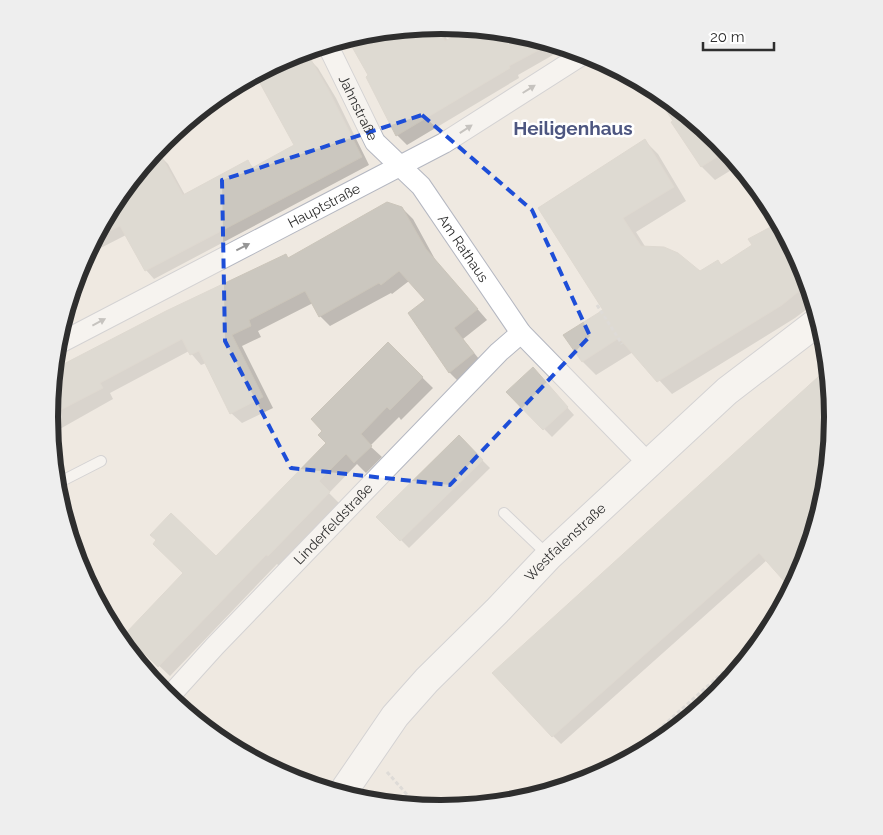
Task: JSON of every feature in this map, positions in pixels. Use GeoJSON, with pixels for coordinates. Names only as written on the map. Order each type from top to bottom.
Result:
{"type":"FeatureCollection","features":[{"type":"Feature","properties":{"kind":"street","name":"Jahnstraße"},"geometry":{"type":"LineString","coordinates":[[330,50],[376,142],[400,166]]}},
{"type":"Feature","properties":{"kind":"street","name":"Hauptstraße"},"geometry":{"type":"LineString","coordinates":[[66,340],[444,143],[576,58]]}},
{"type":"Feature","properties":{"kind":"street","name":"Am Rathaus"},"geometry":{"type":"LineString","coordinates":[[400,166],[421,186],[521,333],[648,463]]}},
{"type":"Feature","properties":{"kind":"street","name":"Westfalenstraße"},"geometry":{"type":"LineString","coordinates":[[345,789],[395,716],[427,680],[549,556],[726,391],[814,325]]}},
{"type":"Feature","properties":{"kind":"street","name":"Linderfeldstraße"},"geometry":{"type":"LineString","coordinates":[[173,692],[215,646],[499,352],[521,333]]}},
{"type":"Feature","properties":{"kind":"lane"},"geometry":{"type":"LineString","coordinates":[[63,480],[101,461]]}},
{"type":"Feature","properties":{"kind":"lane"},"geometry":{"type":"LineString","coordinates":[[504,513],[549,556]]}},
{"type":"Feature","properties":{"kind":"path"},"geometry":{"type":"LineString","coordinates":[[597,305],[622,344]]}},
{"type":"Feature","properties":{"kind":"path"},"geometry":{"type":"LineString","coordinates":[[644,744],[743,654]]}},
{"type":"Feature","properties":{"kind":"path"},"geometry":{"type":"LineString","coordinates":[[370,752],[412,800]]}},
{"type":"Feature","properties":{"kind":"highlighted area"},"geometry":{"type":"Polygon","coordinates":[[[422,115],[532,210],[590,336],[450,485],[291,468],[225,341],[222,180],[422,115]]]}},
{"type":"Feature","properties":{"kind":"building"},"geometry":{"type":"Polygon","coordinates":[[[441,34],[445,41],[457,35],[467,35],[492,37],[543,48],[509,66],[510,68],[396,136],[366,77],[368,75],[351,45],[391,37],[441,34]]]}},
{"type":"Feature","properties":{"kind":"building"},"geometry":{"type":"Polygon","coordinates":[[[310,58],[328,89],[362,157],[145,271],[120,226],[105,234],[122,204],[161,156],[183,195],[248,160],[252,168],[294,145],[258,80],[300,61],[302,65],[310,58]]]}},
{"type":"Feature","properties":{"kind":"building"},"geometry":{"type":"Polygon","coordinates":[[[660,102],[695,129],[721,154],[701,167],[671,122],[673,121],[660,102]]]}},
{"type":"Feature","properties":{"kind":"building"},"geometry":{"type":"Polygon","coordinates":[[[645,139],[674,187],[623,218],[641,246],[664,247],[678,253],[700,271],[718,260],[721,265],[752,245],[748,239],[774,225],[786,248],[803,288],[782,305],[657,382],[619,338],[582,362],[563,335],[603,310],[538,208],[645,139]]]}},
{"type":"Feature","properties":{"kind":"building"},"geometry":{"type":"Polygon","coordinates":[[[387,202],[402,207],[426,249],[478,309],[454,328],[474,353],[449,373],[408,313],[425,300],[399,271],[381,285],[379,283],[319,317],[305,291],[249,320],[251,326],[232,335],[263,397],[230,414],[199,351],[190,355],[182,339],[100,383],[103,388],[58,411],[61,365],[166,311],[286,254],[288,258],[387,202]]]}},
{"type":"Feature","properties":{"kind":"building"},"geometry":{"type":"Polygon","coordinates":[[[388,342],[423,377],[390,410],[387,407],[361,434],[372,446],[354,463],[346,454],[319,481],[330,492],[158,667],[125,634],[183,573],[153,544],[156,540],[150,535],[171,513],[216,556],[326,443],[318,435],[322,431],[311,419],[388,342]]]}},
{"type":"Feature","properties":{"kind":"building"},"geometry":{"type":"Polygon","coordinates":[[[533,367],[568,407],[543,430],[506,392],[533,367]]]}},
{"type":"Feature","properties":{"kind":"building"},"geometry":{"type":"Polygon","coordinates":[[[822,373],[825,418],[822,468],[818,492],[805,541],[787,584],[759,553],[552,737],[492,673],[822,373]]]}},
{"type":"Feature","properties":{"kind":"building"},"geometry":{"type":"Polygon","coordinates":[[[459,435],[483,460],[400,541],[376,517],[459,435]]]}},
{"type":"Feature","properties":{"kind":"district","name":"Heiligenhaus"},"geometry":{"type":"Point","coordinates":[573,128]}}]}
